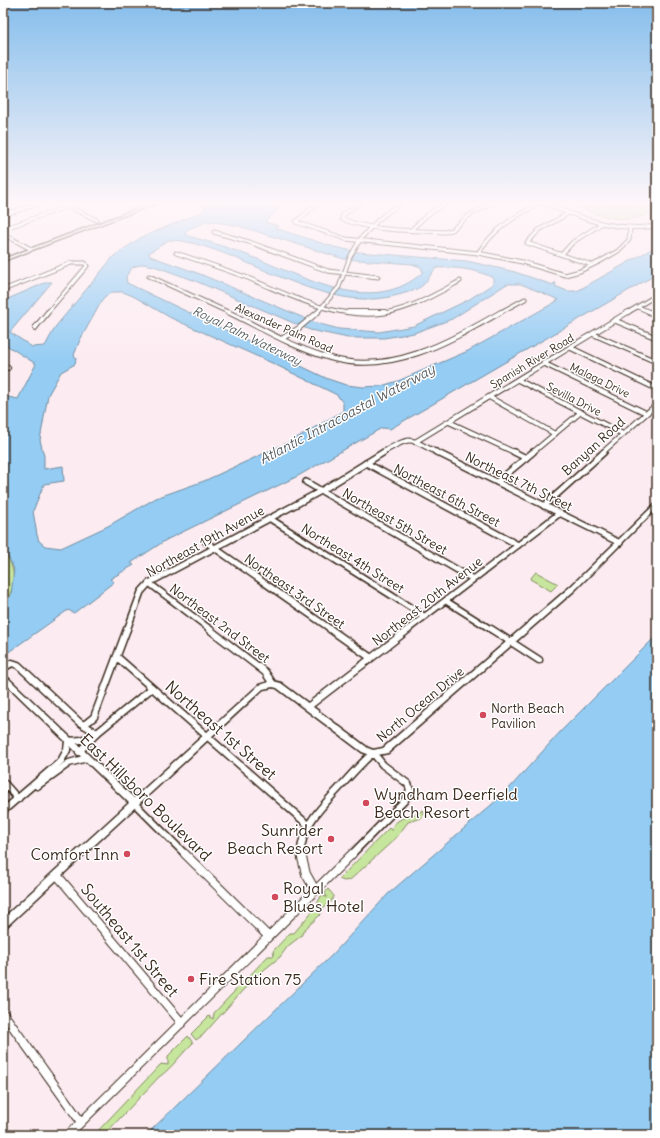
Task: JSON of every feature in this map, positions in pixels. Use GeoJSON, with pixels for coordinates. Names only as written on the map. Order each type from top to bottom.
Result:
{"type":"FeatureCollection","features":[{"type":"Feature","properties":{"kind":"main road"},"geometry":{"type":"LineString","coordinates":[[3,260],[13,256]]}},
{"type":"Feature","properties":{"kind":"main road","name":"North Ocean Drive"},"geometry":{"type":"LineString","coordinates":[[273,684],[285,688],[365,750],[378,753],[388,748],[573,588],[657,505]]}},
{"type":"Feature","properties":{"kind":"main road","name":"East Hillsboro Boulevard"},"geometry":{"type":"LineString","coordinates":[[3,677],[79,752],[134,803]]}},
{"type":"Feature","properties":{"kind":"main road"},"geometry":{"type":"LineString","coordinates":[[3,924],[261,687],[273,684]]}},
{"type":"Feature","properties":{"kind":"street"},"geometry":{"type":"LineString","coordinates":[[188,256],[212,264],[322,308],[362,315],[397,312],[414,307],[433,298],[460,281]]}},
{"type":"Feature","properties":{"kind":"street"},"geometry":{"type":"LineString","coordinates":[[286,256],[320,269],[345,274],[378,277]]}},
{"type":"Feature","properties":{"kind":"street"},"geometry":{"type":"LineString","coordinates":[[283,338],[310,319],[332,297],[345,274],[351,256]]}},
{"type":"Feature","properties":{"kind":"street"},"geometry":{"type":"LineString","coordinates":[[495,256],[511,259],[565,275],[592,265],[608,256]]}},
{"type":"Feature","properties":{"kind":"street"},"geometry":{"type":"LineString","coordinates":[[568,256],[592,265]]}},
{"type":"Feature","properties":{"kind":"street"},"geometry":{"type":"LineString","coordinates":[[3,290],[71,263],[85,263],[87,266],[35,328]]}},
{"type":"Feature","properties":{"kind":"street","name":"Alexander Palm Road"},"geometry":{"type":"LineString","coordinates":[[149,276],[318,354],[339,361],[363,363],[387,362],[426,349],[454,337],[525,299]]}},
{"type":"Feature","properties":{"kind":"street","name":"Spanish River Road"},"geometry":{"type":"LineString","coordinates":[[415,442],[657,295]]}},
{"type":"Feature","properties":{"kind":"street"},"geometry":{"type":"LineString","coordinates":[[638,307],[657,315]]}},
{"type":"Feature","properties":{"kind":"street"},"geometry":{"type":"LineString","coordinates":[[616,321],[657,338]]}},
{"type":"Feature","properties":{"kind":"street"},"geometry":{"type":"LineString","coordinates":[[593,334],[657,362]]}},
{"type":"Feature","properties":{"kind":"street"},"geometry":{"type":"LineString","coordinates":[[571,348],[657,389]]}},
{"type":"Feature","properties":{"kind":"street"},"geometry":{"type":"LineString","coordinates":[[3,364],[8,368]]}},
{"type":"Feature","properties":{"kind":"street","name":"Malaga Drive"},"geometry":{"type":"LineString","coordinates":[[545,364],[646,413]]}},
{"type":"Feature","properties":{"kind":"street","name":"Sevilla Drive"},"geometry":{"type":"LineString","coordinates":[[518,380],[623,434]]}},
{"type":"Feature","properties":{"kind":"street"},"geometry":{"type":"LineString","coordinates":[[489,397],[555,434]]}},
{"type":"Feature","properties":{"kind":"street","name":"Banyan Road"},"geometry":{"type":"LineString","coordinates":[[544,506],[657,404]]}},
{"type":"Feature","properties":{"kind":"street"},"geometry":{"type":"LineString","coordinates":[[497,482],[582,412]]}},
{"type":"Feature","properties":{"kind":"street"},"geometry":{"type":"LineString","coordinates":[[449,422],[526,458]]}},
{"type":"Feature","properties":{"kind":"street","name":"Northeast 7th Street"},"geometry":{"type":"LineString","coordinates":[[408,439],[620,543]]}},
{"type":"Feature","properties":{"kind":"street","name":"Northeast 19th Avenue"},"geometry":{"type":"LineString","coordinates":[[84,725],[94,717],[98,709],[141,592],[149,583],[321,491],[408,439]]}},
{"type":"Feature","properties":{"kind":"street","name":"Northeast 6th Street"},"geometry":{"type":"LineString","coordinates":[[366,464],[518,545]]}},
{"type":"Feature","properties":{"kind":"street","name":"Northeast 5th Street"},"geometry":{"type":"LineString","coordinates":[[306,482],[473,579]]}},
{"type":"Feature","properties":{"kind":"street","name":"Northeast 20th Avenue"},"geometry":{"type":"LineString","coordinates":[[309,706],[424,616],[446,601],[560,513]]}},
{"type":"Feature","properties":{"kind":"street","name":"Northeast 4th Street"},"geometry":{"type":"LineString","coordinates":[[269,518],[424,616]]}},
{"type":"Feature","properties":{"kind":"street","name":"Northeast 3rd Street"},"geometry":{"type":"LineString","coordinates":[[206,542],[371,658]]}},
{"type":"Feature","properties":{"kind":"street","name":"Northeast 2nd Street"},"geometry":{"type":"LineString","coordinates":[[149,583],[265,672],[273,684]]}},
{"type":"Feature","properties":{"kind":"street"},"geometry":{"type":"LineString","coordinates":[[446,601],[512,641],[539,660]]}},
{"type":"Feature","properties":{"kind":"street","name":"Northeast 1st Street"},"geometry":{"type":"LineString","coordinates":[[117,657],[308,824]]}},
{"type":"Feature","properties":{"kind":"street"},"geometry":{"type":"LineString","coordinates":[[3,668],[12,663],[18,666],[84,725],[97,733]]}},
{"type":"Feature","properties":{"kind":"street"},"geometry":{"type":"LineString","coordinates":[[79,752],[97,733],[152,688]]}},
{"type":"Feature","properties":{"kind":"street"},"geometry":{"type":"LineString","coordinates":[[18,799],[60,761],[65,754],[68,741],[81,740],[97,733]]}},
{"type":"Feature","properties":{"kind":"street"},"geometry":{"type":"LineString","coordinates":[[68,1135],[182,1023],[268,936],[315,890],[405,800],[410,788],[373,753],[365,759],[308,824],[303,835],[301,850],[306,873],[315,890]]}},
{"type":"Feature","properties":{"kind":"street"},"geometry":{"type":"LineString","coordinates":[[3,811],[69,763],[87,758]]}},
{"type":"Feature","properties":{"kind":"street"},"geometry":{"type":"LineString","coordinates":[[3,782],[18,799]]}},
{"type":"Feature","properties":{"kind":"street","name":"East Hillsboro Boulevard"},"geometry":{"type":"LineString","coordinates":[[134,803],[268,936]]}},
{"type":"Feature","properties":{"kind":"street","name":"Southeast 1st Street"},"geometry":{"type":"LineString","coordinates":[[57,875],[182,1023]]}},
{"type":"Feature","properties":{"kind":"street"},"geometry":{"type":"LineString","coordinates":[[3,1013],[81,1122]]}},
{"type":"Feature","properties":{"kind":"green space"},"geometry":{"type":"Polygon","coordinates":[[[8,557],[14,576],[10,594],[3,606],[3,558],[8,557]]]}},
{"type":"Feature","properties":{"kind":"green space"},"geometry":{"type":"Polygon","coordinates":[[[536,572],[558,584],[551,591],[530,579],[536,572]]]}},
{"type":"Feature","properties":{"kind":"green space"},"geometry":{"type":"Polygon","coordinates":[[[423,810],[425,813],[421,818],[408,822],[396,838],[350,880],[344,881],[339,879],[389,828],[392,831],[392,827],[399,820],[423,810]]]}},
{"type":"Feature","properties":{"kind":"green space"},"geometry":{"type":"Polygon","coordinates":[[[328,889],[334,896],[331,902],[323,908],[320,915],[304,930],[301,936],[288,946],[280,957],[242,991],[203,1035],[196,1040],[191,1034],[209,1016],[213,1019],[214,1013],[268,956],[274,956],[273,951],[290,933],[294,933],[315,908],[321,896],[327,897],[325,893],[328,889]]]}},
{"type":"Feature","properties":{"kind":"green space"},"geometry":{"type":"Polygon","coordinates":[[[188,1036],[193,1043],[104,1135],[94,1135],[161,1064],[168,1065],[168,1056],[188,1036]]]}},
{"type":"Feature","properties":{"kind":"water","name":"Atlantic Intracoastal Waterway"},"geometry":{"type":"Polygon","coordinates":[[[114,256],[150,256],[200,274],[316,323],[339,329],[379,332],[414,326],[468,300],[493,284],[493,278],[480,272],[458,268],[436,268],[423,285],[411,291],[376,299],[354,298],[309,288],[286,280],[230,256],[250,256],[318,283],[362,293],[383,292],[404,285],[423,272],[421,267],[412,264],[344,259],[335,256],[408,256],[467,261],[515,272],[553,285],[556,283],[555,286],[567,291],[577,291],[639,256],[657,256],[657,274],[390,429],[380,429],[298,476],[166,540],[131,563],[134,565],[110,579],[114,582],[74,613],[68,610],[3,656],[3,606],[11,595],[14,569],[8,557],[3,499],[3,422],[7,417],[3,413],[3,396],[18,399],[36,364],[3,343],[3,301],[47,282],[52,282],[10,332],[32,347],[45,346],[56,326],[114,256]],[[143,264],[133,267],[126,276],[127,283],[328,379],[346,385],[363,387],[381,386],[398,381],[468,351],[559,300],[521,284],[507,284],[452,319],[414,333],[384,338],[348,338],[310,330],[193,280],[154,266],[143,264]],[[113,292],[104,297],[80,340],[74,355],[76,359],[75,364],[61,372],[48,395],[40,440],[44,456],[44,469],[63,466],[64,481],[44,484],[33,511],[39,541],[45,546],[61,548],[108,526],[156,498],[204,481],[293,440],[343,411],[343,403],[337,395],[272,363],[171,318],[133,296],[123,292],[113,292]]]}},
{"type":"Feature","properties":{"kind":"water"},"geometry":{"type":"Polygon","coordinates":[[[657,635],[657,1135],[146,1135],[333,954],[388,894],[505,793],[561,731],[657,635]]]}},
{"type":"Feature","properties":{"kind":"place","name":"North Beach Pavilion"},"geometry":{"type":"Point","coordinates":[483,715]}},
{"type":"Feature","properties":{"kind":"place","name":"Wyndham Deerfield Beach Resort"},"geometry":{"type":"Point","coordinates":[366,803]}},
{"type":"Feature","properties":{"kind":"place","name":"Sunrider Beach Resort"},"geometry":{"type":"Point","coordinates":[331,839]}},
{"type":"Feature","properties":{"kind":"place","name":"Comfort Inn"},"geometry":{"type":"Point","coordinates":[127,854]}},
{"type":"Feature","properties":{"kind":"place","name":"Royal Blues Hotel"},"geometry":{"type":"Point","coordinates":[275,897]}},
{"type":"Feature","properties":{"kind":"place","name":"Fire Station 75"},"geometry":{"type":"Point","coordinates":[191,979]}},
{"type":"Feature","properties":{"kind":"water label","name":"Royal Palm Waterway"},"geometry":{"type":"Point","coordinates":[247,336]}}]}
